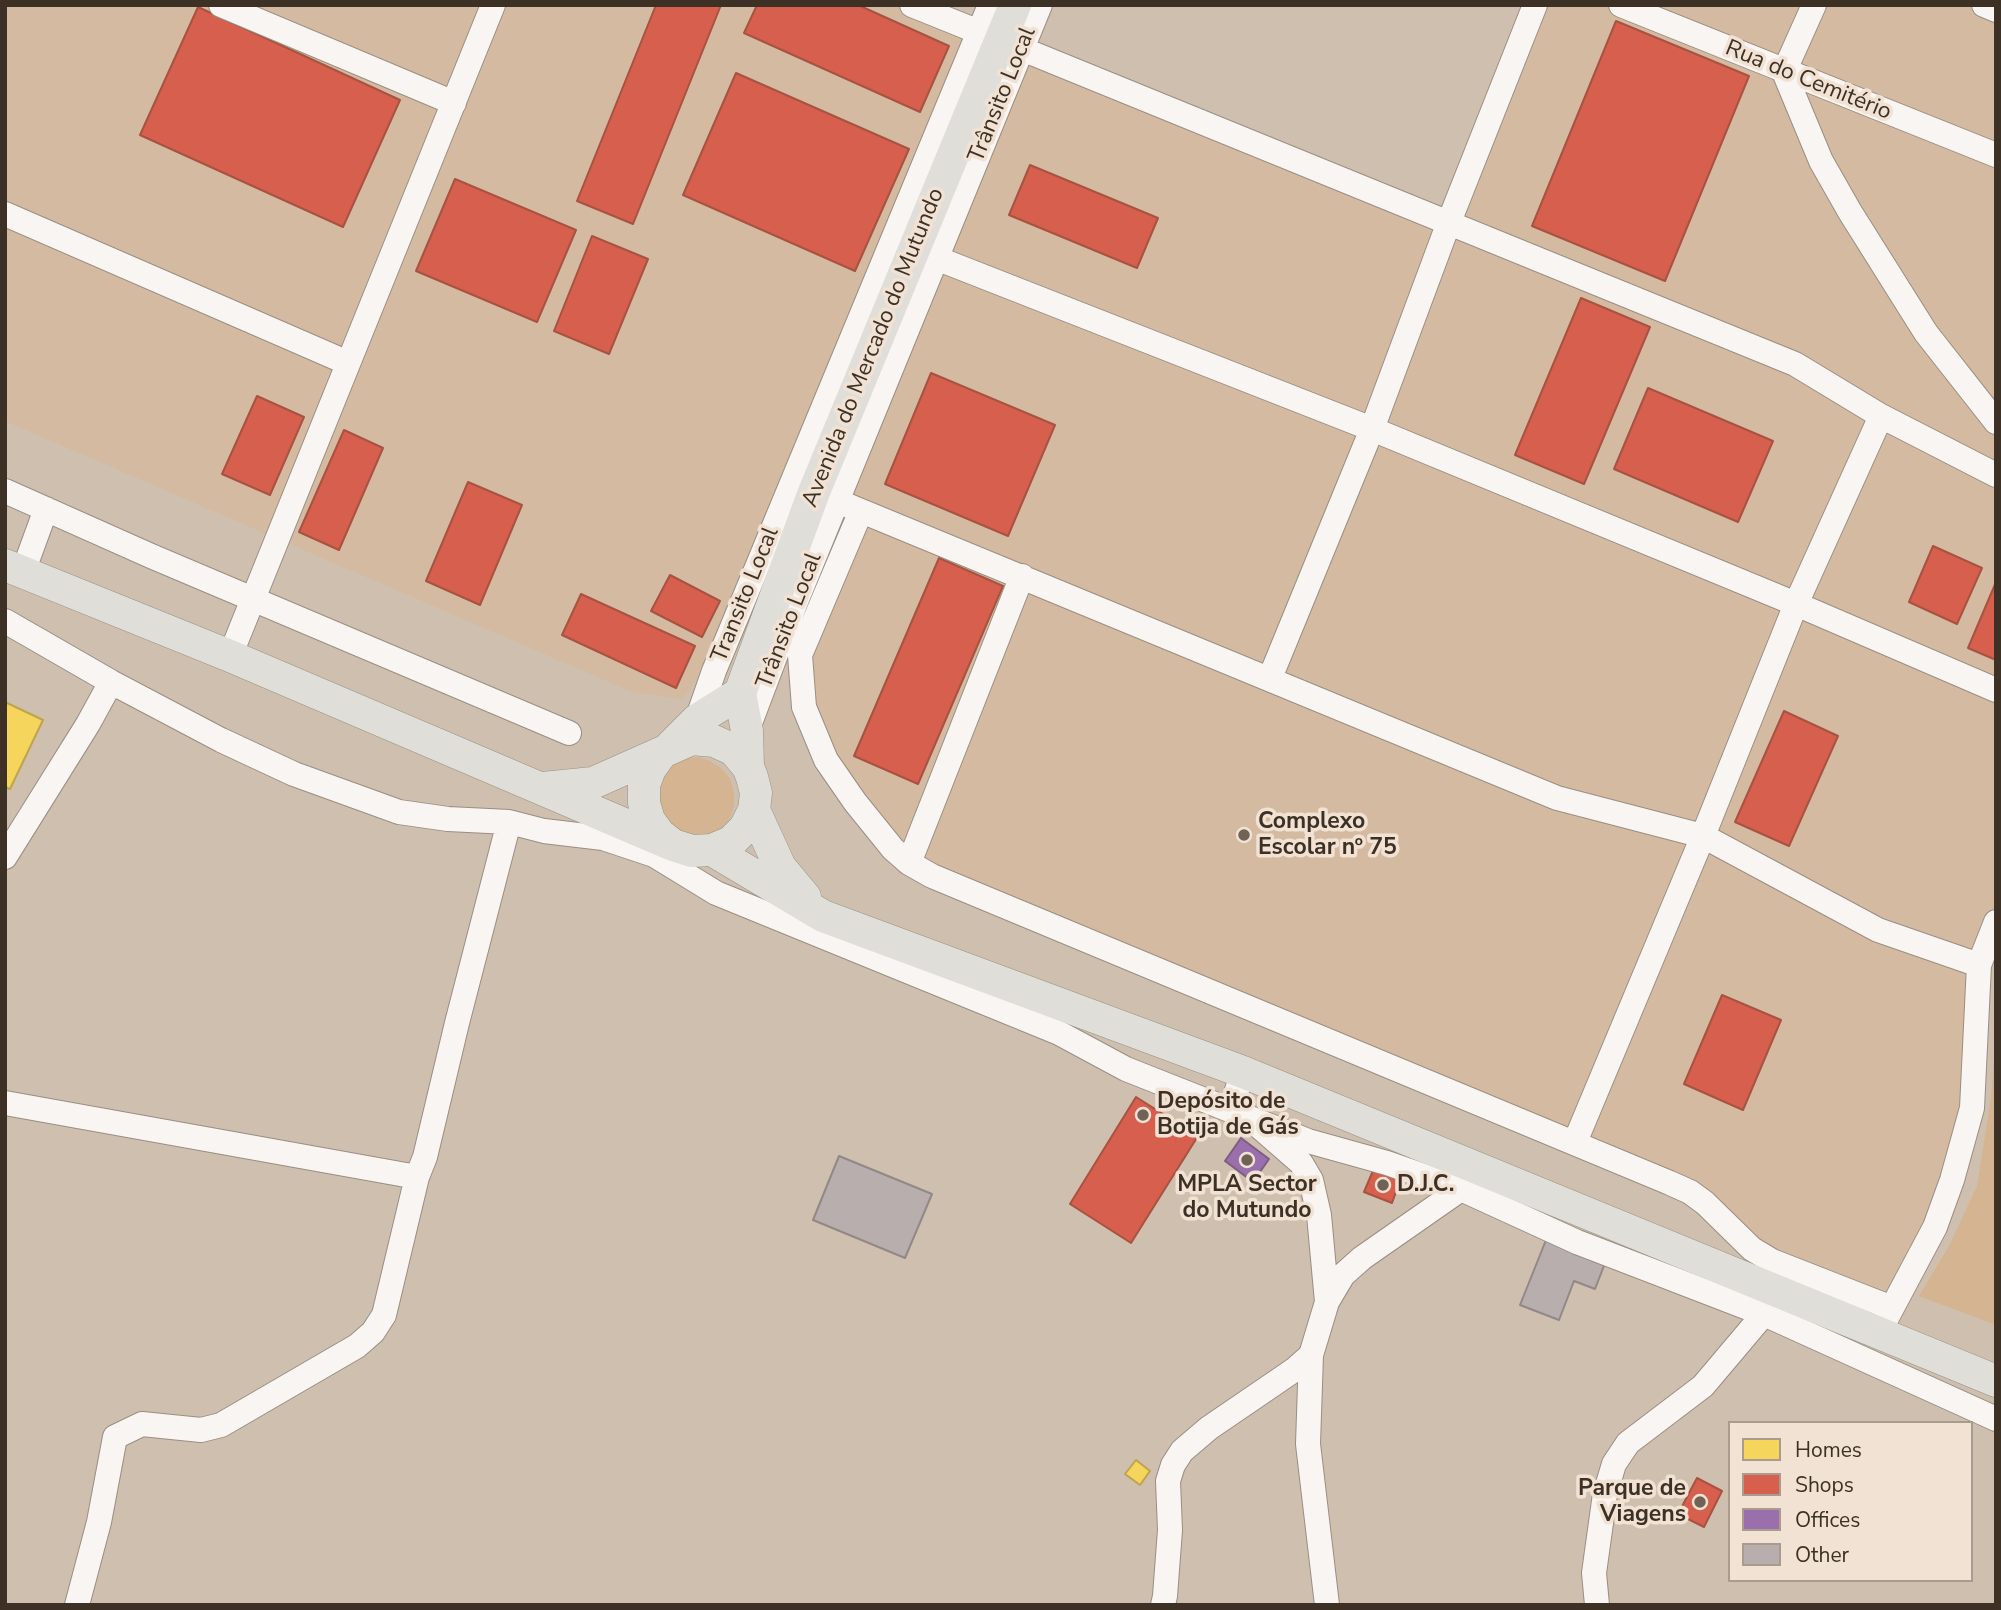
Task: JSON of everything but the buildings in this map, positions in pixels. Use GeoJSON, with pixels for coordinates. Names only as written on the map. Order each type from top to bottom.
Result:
{"type":"FeatureCollection","features":[{"type":"Feature","properties":{"kind":"main road","name":"Avenida do Mercado do Mutundo"},"geometry":{"type":"LineString","coordinates":[[740,693],[814,492],[1015,5]]}},
{"type":"Feature","properties":{"kind":"main road"},"geometry":{"type":"LineString","coordinates":[[14,568],[230,656],[673,845],[692,851],[712,850],[731,842],[745,828],[754,810],[756,793],[748,767],[747,731],[740,693],[697,720],[650,769],[644,785],[644,803],[649,820],[659,834],[673,845]]}},
{"type":"Feature","properties":{"kind":"main road"},"geometry":{"type":"LineString","coordinates":[[540,788],[593,783],[692,739],[714,741],[734,750],[748,767]]}},
{"type":"Feature","properties":{"kind":"main road"},"geometry":{"type":"LineString","coordinates":[[754,810],[780,866],[823,916]]}},
{"type":"Feature","properties":{"kind":"main road"},"geometry":{"type":"LineString","coordinates":[[712,850],[823,916],[1243,1072],[1470,1179],[1772,1303],[1885,1320],[1996,1381]]}},
{"type":"Feature","properties":{"kind":"street"},"geometry":{"type":"LineString","coordinates":[[220,5],[454,103]]}},
{"type":"Feature","properties":{"kind":"street"},"geometry":{"type":"LineString","coordinates":[[230,656],[493,5]]}},
{"type":"Feature","properties":{"kind":"street"},"geometry":{"type":"LineString","coordinates":[[912,5],[979,33]]}},
{"type":"Feature","properties":{"kind":"street","name":"Transito Local"},"geometry":{"type":"LineString","coordinates":[[697,720],[714,671],[990,5]]}},
{"type":"Feature","properties":{"kind":"street","name":"Trânsito Local"},"geometry":{"type":"LineString","coordinates":[[747,731],[837,501],[1040,5]]}},
{"type":"Feature","properties":{"kind":"street"},"geometry":{"type":"LineString","coordinates":[[1270,678],[1372,429],[1449,222],[1535,5]]}},
{"type":"Feature","properties":{"kind":"street","name":"Rua do Cemitério"},"geometry":{"type":"LineString","coordinates":[[1621,5],[1996,155]]}},
{"type":"Feature","properties":{"kind":"street"},"geometry":{"type":"LineString","coordinates":[[1814,5],[1784,72],[1822,161],[1850,212],[1926,333],[1996,422]]}},
{"type":"Feature","properties":{"kind":"street"},"geometry":{"type":"LineString","coordinates":[[1984,5],[1996,10]]}},
{"type":"Feature","properties":{"kind":"street"},"geometry":{"type":"LineString","coordinates":[[1022,49],[1795,364],[1881,416],[1996,475]]}},
{"type":"Feature","properties":{"kind":"street"},"geometry":{"type":"LineString","coordinates":[[5,214],[348,363]]}},
{"type":"Feature","properties":{"kind":"street"},"geometry":{"type":"LineString","coordinates":[[936,258],[1372,429],[1796,604],[1996,690]]}},
{"type":"Feature","properties":{"kind":"street"},"geometry":{"type":"LineString","coordinates":[[1575,1142],[1703,836],[1796,604],[1881,416]]}},
{"type":"Feature","properties":{"kind":"street"},"geometry":{"type":"LineString","coordinates":[[5,491],[569,733]]}},
{"type":"Feature","properties":{"kind":"street"},"geometry":{"type":"LineString","coordinates":[[837,501],[1557,798],[1703,836],[1878,930],[1979,965]]}},
{"type":"Feature","properties":{"kind":"street"},"geometry":{"type":"LineString","coordinates":[[14,568],[46,509]]}},
{"type":"Feature","properties":{"kind":"street"},"geometry":{"type":"LineString","coordinates":[[862,511],[800,655],[804,707],[826,760],[855,802],[893,849],[909,863],[945,881],[1690,1192],[1752,1249],[1885,1320],[1935,1227],[1952,1180],[1972,1108],[1979,965],[1996,922]]}},
{"type":"Feature","properties":{"kind":"street"},"geometry":{"type":"LineString","coordinates":[[909,863],[1022,576]]}},
{"type":"Feature","properties":{"kind":"street"},"geometry":{"type":"LineString","coordinates":[[5,621],[111,682],[221,740],[294,774],[399,812],[448,819],[509,822],[544,831],[603,838],[654,855],[716,892],[1059,1033],[1126,1069],[1308,1141],[1387,1163],[1470,1179]]}},
{"type":"Feature","properties":{"kind":"street"},"geometry":{"type":"LineString","coordinates":[[5,857],[111,682]]}},
{"type":"Feature","properties":{"kind":"street"},"geometry":{"type":"LineString","coordinates":[[77,1605],[99,1522],[115,1437],[142,1424],[201,1430],[221,1424],[357,1346],[373,1332],[384,1315],[509,822]]}},
{"type":"Feature","properties":{"kind":"street"},"geometry":{"type":"LineString","coordinates":[[1243,1072],[1236,1093],[1239,1109],[1301,1163],[1311,1180],[1319,1215],[1327,1302]]}},
{"type":"Feature","properties":{"kind":"street"},"geometry":{"type":"LineString","coordinates":[[5,1103],[417,1177]]}},
{"type":"Feature","properties":{"kind":"street"},"geometry":{"type":"LineString","coordinates":[[1327,1605],[1308,1444],[1311,1354],[1327,1302],[1343,1275],[1362,1258],[1470,1179]]}},
{"type":"Feature","properties":{"kind":"street"},"geometry":{"type":"LineString","coordinates":[[1598,1605],[1594,1573],[1605,1494],[1614,1464],[1628,1443],[1703,1386],[1772,1303],[1996,1419]]}},
{"type":"Feature","properties":{"kind":"street"},"geometry":{"type":"LineString","coordinates":[[1163,1605],[1170,1530],[1168,1481],[1173,1465],[1182,1451],[1209,1428],[1294,1370],[1311,1354]]}},
{"type":"Feature","properties":{"kind":"shaded area"},"geometry":{"type":"Polygon","coordinates":[[[5,5],[912,5],[979,32],[706,667],[682,700],[630,691],[5,421],[5,5]]]}},
{"type":"Feature","properties":{"kind":"shaded area"},"geometry":{"type":"Polygon","coordinates":[[[1535,5],[1984,5],[1996,10],[1996,922],[1972,1108],[1892,1308],[1772,1261],[1705,1203],[932,876],[826,760],[800,655],[861,511],[837,501],[1022,49],[1449,222],[1535,5]]]}},
{"type":"Feature","properties":{"kind":"shaded area"},"geometry":{"type":"Polygon","coordinates":[[[698,757],[721,768],[730,779],[734,806],[729,820],[719,830],[707,837],[693,839],[658,819],[656,782],[673,763],[698,757]]]}},
{"type":"Feature","properties":{"kind":"shaded area"},"geometry":{"type":"Polygon","coordinates":[[[1996,1035],[1996,1325],[1919,1296],[1949,1246],[1977,1186],[1991,1098],[1996,1035]]]}},
{"type":"Feature","properties":{"kind":"place","name":"Complexo Escolar nº 75"},"geometry":{"type":"Point","coordinates":[1244,835]}},
{"type":"Feature","properties":{"kind":"place","name":"Depósito de Botija de Gás"},"geometry":{"type":"Point","coordinates":[1143,1115]}},
{"type":"Feature","properties":{"kind":"place","name":"MPLA Sector do Mutundo"},"geometry":{"type":"Point","coordinates":[1247,1160]}},
{"type":"Feature","properties":{"kind":"place","name":"D.J.C."},"geometry":{"type":"Point","coordinates":[1383,1185]}},
{"type":"Feature","properties":{"kind":"place","name":"Parque de Viagens"},"geometry":{"type":"Point","coordinates":[1700,1502]}}]}
